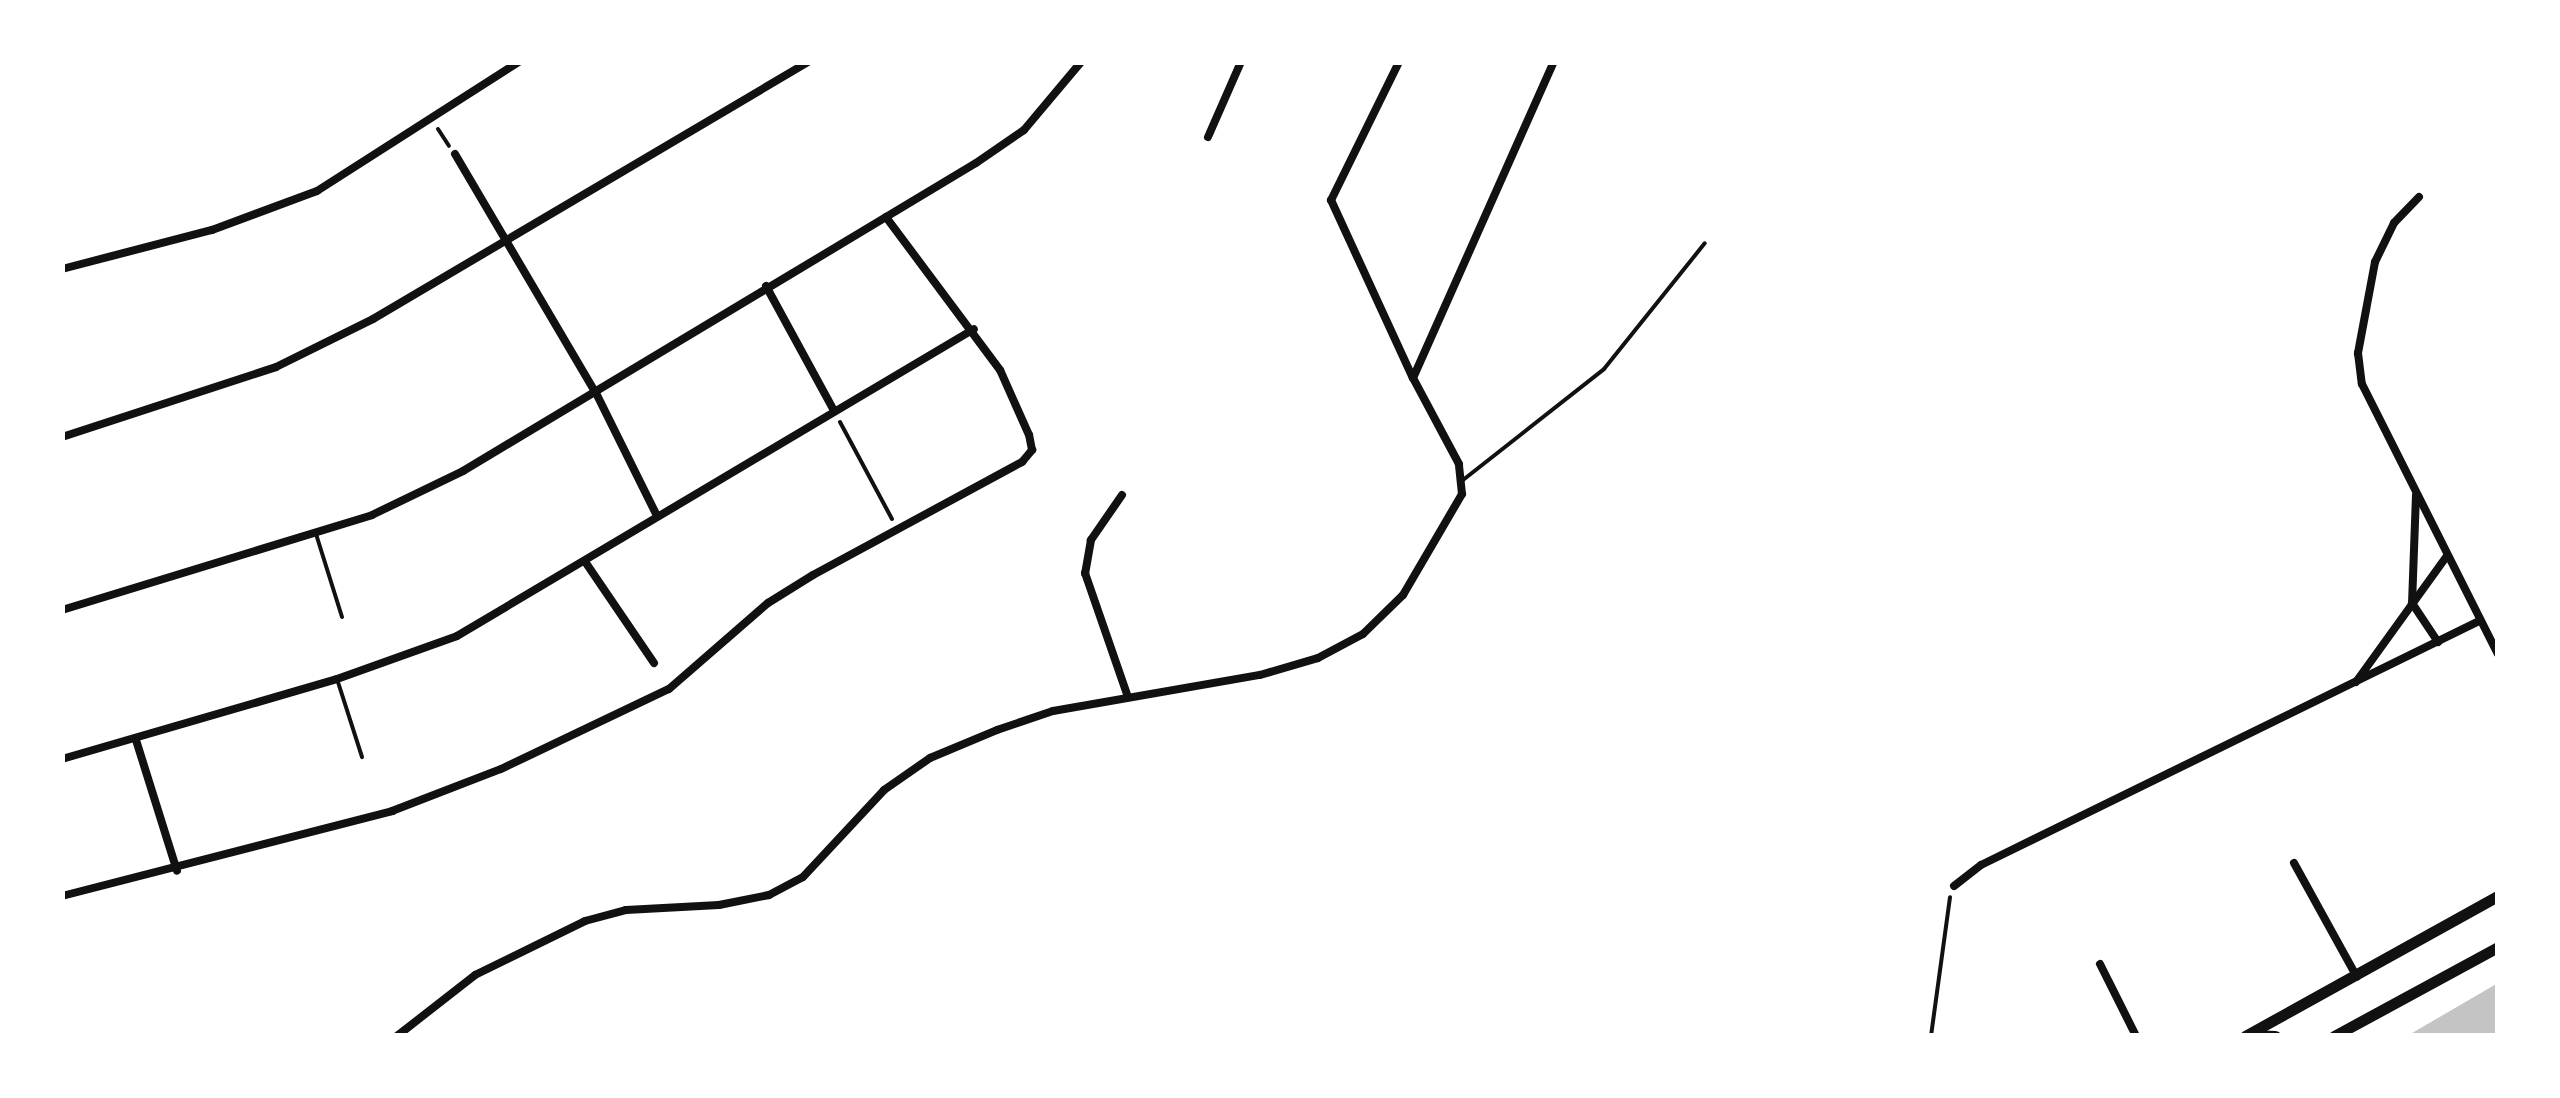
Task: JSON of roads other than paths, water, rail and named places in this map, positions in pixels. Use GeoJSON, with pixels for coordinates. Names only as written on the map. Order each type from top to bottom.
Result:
{"type":"FeatureCollection","features":[{"type":"Feature","properties":{"kind":"main road"},"geometry":{"type":"LineString","coordinates":[[2246,1036],[2498,896]]}},
{"type":"Feature","properties":{"kind":"main road"},"geometry":{"type":"LineString","coordinates":[[2334,1036],[2498,947]]}},
{"type":"Feature","properties":{"kind":"main road"},"geometry":{"type":"LineString","coordinates":[[2246,1036],[2276,1036]]}},
{"type":"Feature","properties":{"kind":"street"},"geometry":{"type":"LineString","coordinates":[[62,269],[274,211],[432,120],[520,62]]}},
{"type":"Feature","properties":{"kind":"street"},"geometry":{"type":"LineString","coordinates":[[771,84],[794,62]]}},
{"type":"Feature","properties":{"kind":"street"},"geometry":{"type":"LineString","coordinates":[[62,437],[276,367],[373,319],[808,62]]}},
{"type":"Feature","properties":{"kind":"street"},"geometry":{"type":"LineString","coordinates":[[62,610],[316,534],[463,471],[1024,130],[1081,62]]}},
{"type":"Feature","properties":{"kind":"street"},"geometry":{"type":"LineString","coordinates":[[1208,137],[1241,62]]}},
{"type":"Feature","properties":{"kind":"street"},"geometry":{"type":"LineString","coordinates":[[396,1036],[474,976],[585,921],[626,910],[719,905],[769,895],[804,877],[884,790],[930,758],[1054,711],[1260,674],[1318,658],[1363,634],[1403,595],[1437,544],[1463,480],[1331,200],[1399,62]]}},
{"type":"Feature","properties":{"kind":"street"},"geometry":{"type":"LineString","coordinates":[[1413,378],[1554,62]]}},
{"type":"Feature","properties":{"kind":"street"},"geometry":{"type":"LineString","coordinates":[[455,154],[502,240],[596,393],[657,516]]}},
{"type":"Feature","properties":{"kind":"street"},"geometry":{"type":"LineString","coordinates":[[2418,197],[2394,224],[2374,262],[2358,353],[2367,396],[2498,654]]}},
{"type":"Feature","properties":{"kind":"street"},"geometry":{"type":"LineString","coordinates":[[62,896],[177,871],[392,811],[502,770],[669,689],[768,603],[1008,473],[1032,450],[1024,419],[974,330],[886,216]]}},
{"type":"Feature","properties":{"kind":"street"},"geometry":{"type":"LineString","coordinates":[[766,286],[833,409]]}},
{"type":"Feature","properties":{"kind":"street"},"geometry":{"type":"LineString","coordinates":[[62,759],[338,679],[458,636],[586,563],[833,409],[974,330]]}},
{"type":"Feature","properties":{"kind":"street"},"geometry":{"type":"LineString","coordinates":[[2416,490],[2412,603],[2438,642]]}},
{"type":"Feature","properties":{"kind":"street"},"geometry":{"type":"LineString","coordinates":[[1122,495],[1091,540],[1085,573],[1128,697]]}},
{"type":"Feature","properties":{"kind":"street"},"geometry":{"type":"LineString","coordinates":[[2353,686],[2447,556]]}},
{"type":"Feature","properties":{"kind":"street"},"geometry":{"type":"LineString","coordinates":[[586,563],[654,664]]}},
{"type":"Feature","properties":{"kind":"street"},"geometry":{"type":"LineString","coordinates":[[1954,886],[1982,865],[2479,621]]}},
{"type":"Feature","properties":{"kind":"street"},"geometry":{"type":"LineString","coordinates":[[136,740],[177,871]]}},
{"type":"Feature","properties":{"kind":"street"},"geometry":{"type":"LineString","coordinates":[[2294,863],[2357,977]]}},
{"type":"Feature","properties":{"kind":"street"},"geometry":{"type":"LineString","coordinates":[[2100,964],[2136,1036]]}},
{"type":"Feature","properties":{"kind":"lane"},"geometry":{"type":"LineString","coordinates":[[1463,480],[1604,369],[1705,243]]}},
{"type":"Feature","properties":{"kind":"lane"},"geometry":{"type":"LineString","coordinates":[[316,534],[342,616]]}},
{"type":"Feature","properties":{"kind":"lane"},"geometry":{"type":"LineString","coordinates":[[338,679],[362,757]]}}]}
